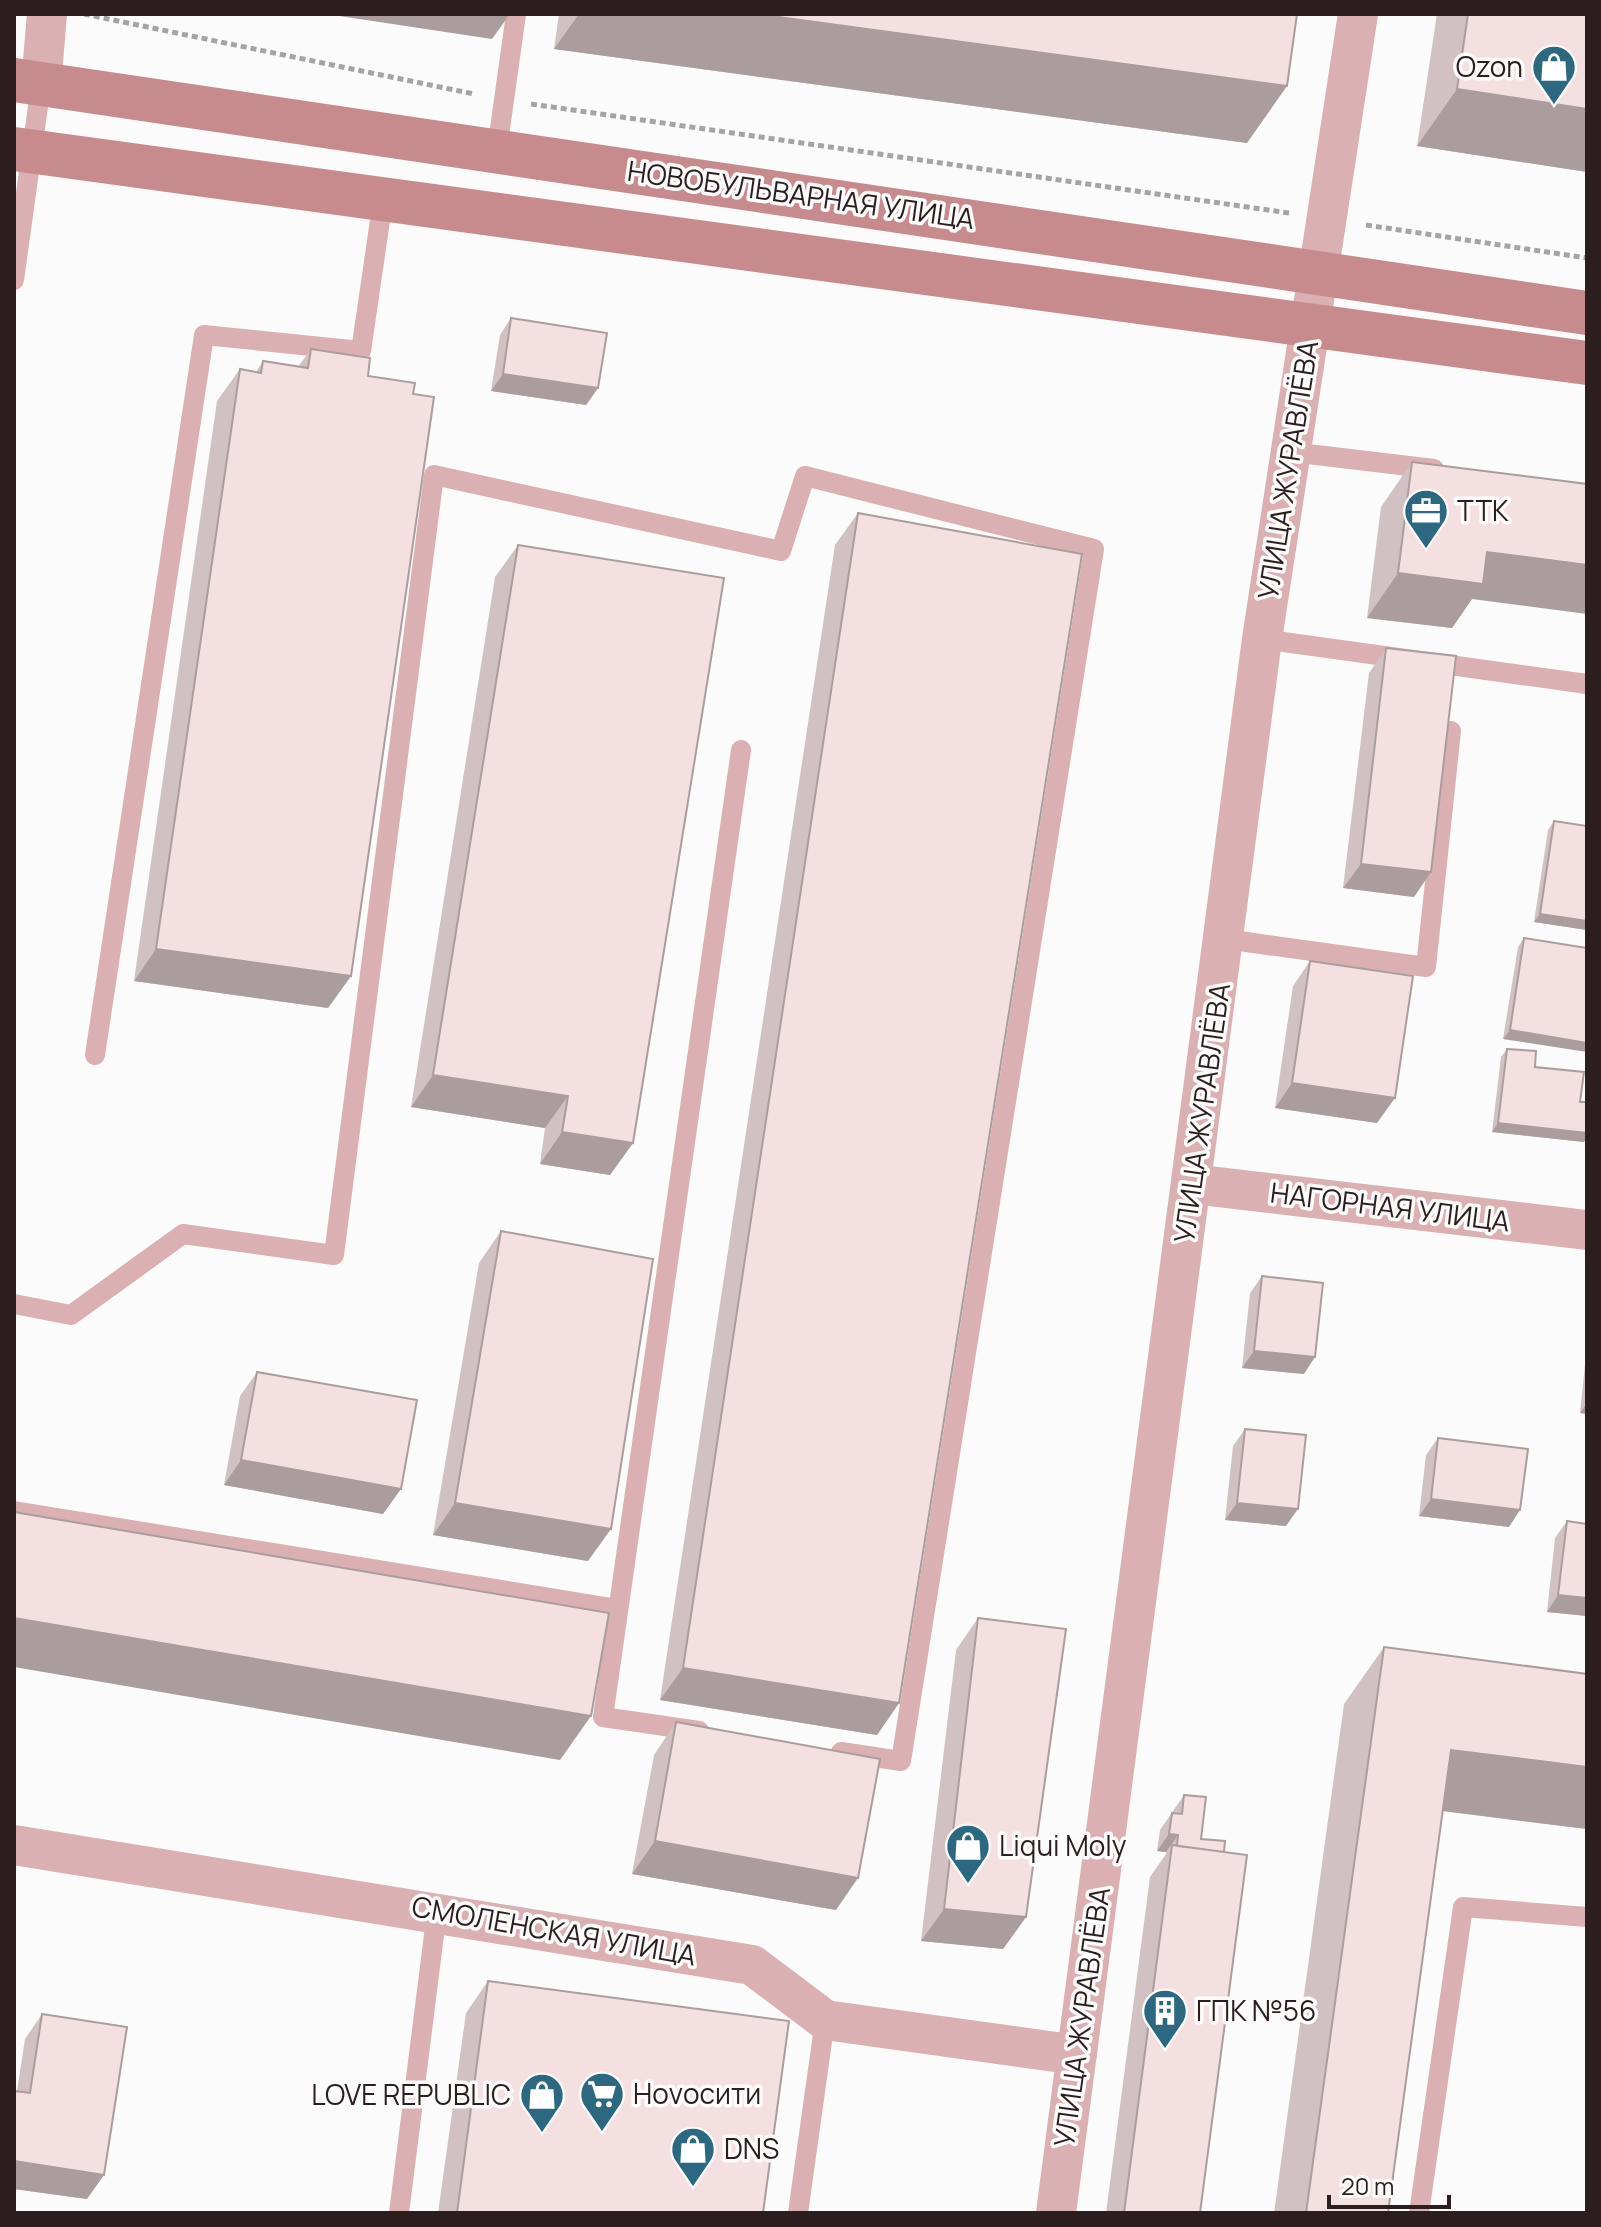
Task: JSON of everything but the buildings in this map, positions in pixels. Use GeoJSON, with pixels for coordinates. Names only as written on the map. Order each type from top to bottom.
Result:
{"type":"FeatureCollection","features":[{"type":"Feature","properties":{"kind":"main road","name":"НОВОБУЛЬВАРНАЯ УЛИЦА"},"geometry":{"type":"LineString","coordinates":[[28,82],[1587,313]]}},
{"type":"Feature","properties":{"kind":"main road","name":"НОВОБУЛЬВАРНАЯ УЛИЦА"},"geometry":{"type":"LineString","coordinates":[[24,150],[1587,363]]}},
{"type":"Feature","properties":{"kind":"street"},"geometry":{"type":"LineString","coordinates":[[28,82],[47,14]]}},
{"type":"Feature","properties":{"kind":"street","name":"УЛИЦА ЖУРАВЛЁВА"},"geometry":{"type":"LineString","coordinates":[[1056,2213],[1262,639],[1358,14]]}},
{"type":"Feature","properties":{"kind":"street","name":"НАГОРНАЯ УЛИЦА"},"geometry":{"type":"LineString","coordinates":[[1192,1184],[1587,1230]]}},
{"type":"Feature","properties":{"kind":"street","name":"СМОЛЕНСКАЯ УЛИЦА"},"geometry":{"type":"LineString","coordinates":[[14,1845],[437,1911],[752,1965],[825,2020],[1077,2055]]}},
{"type":"Feature","properties":{"kind":"lane"},"geometry":{"type":"LineString","coordinates":[[497,150],[516,14]]}},
{"type":"Feature","properties":{"kind":"lane"},"geometry":{"type":"LineString","coordinates":[[14,280],[28,82]]}},
{"type":"Feature","properties":{"kind":"lane"},"geometry":{"type":"LineString","coordinates":[[95,1055],[204,335],[361,351],[383,200]]}},
{"type":"Feature","properties":{"kind":"lane"},"geometry":{"type":"LineString","coordinates":[[1291,452],[1462,472]]}},
{"type":"Feature","properties":{"kind":"lane"},"geometry":{"type":"LineString","coordinates":[[14,1304],[71,1315],[183,1234],[334,1255],[434,475],[781,551],[805,476],[1094,549],[901,1761],[823,1750]]}},
{"type":"Feature","properties":{"kind":"lane"},"geometry":{"type":"LineString","coordinates":[[1262,639],[1587,684]]}},
{"type":"Feature","properties":{"kind":"lane"},"geometry":{"type":"LineString","coordinates":[[1225,939],[1426,967],[1451,731]]}},
{"type":"Feature","properties":{"kind":"lane"},"geometry":{"type":"LineString","coordinates":[[713,1734],[603,1717],[741,750]]}},
{"type":"Feature","properties":{"kind":"lane"},"geometry":{"type":"LineString","coordinates":[[14,1511],[618,1609]]}},
{"type":"Feature","properties":{"kind":"lane"},"geometry":{"type":"LineString","coordinates":[[1419,2213],[1463,1907],[1587,1917]]}},
{"type":"Feature","properties":{"kind":"lane"},"geometry":{"type":"LineString","coordinates":[[399,2213],[437,1911]]}},
{"type":"Feature","properties":{"kind":"lane"},"geometry":{"type":"LineString","coordinates":[[798,2213],[825,2020]]}},
{"type":"Feature","properties":{"kind":"path"},"geometry":{"type":"LineString","coordinates":[[83,14],[506,100],[1587,258]]}},
{"type":"Feature","properties":{"kind":"place","name":"Ozon"},"geometry":{"type":"Point","coordinates":[1554,106]}},
{"type":"Feature","properties":{"kind":"place","name":"ТТК"},"geometry":{"type":"Point","coordinates":[1426,550]}},
{"type":"Feature","properties":{"kind":"place","name":"Liqui Moly"},"geometry":{"type":"Point","coordinates":[968,1885]}},
{"type":"Feature","properties":{"kind":"place","name":"ГПК №56"},"geometry":{"type":"Point","coordinates":[1165,2050]}},
{"type":"Feature","properties":{"kind":"place","name":"Ноvосити"},"geometry":{"type":"Point","coordinates":[602,2133]}},
{"type":"Feature","properties":{"kind":"place","name":"LOVE REPUBLIC"},"geometry":{"type":"Point","coordinates":[542,2134]}},
{"type":"Feature","properties":{"kind":"place","name":"DNS"},"geometry":{"type":"Point","coordinates":[693,2188]}}]}
